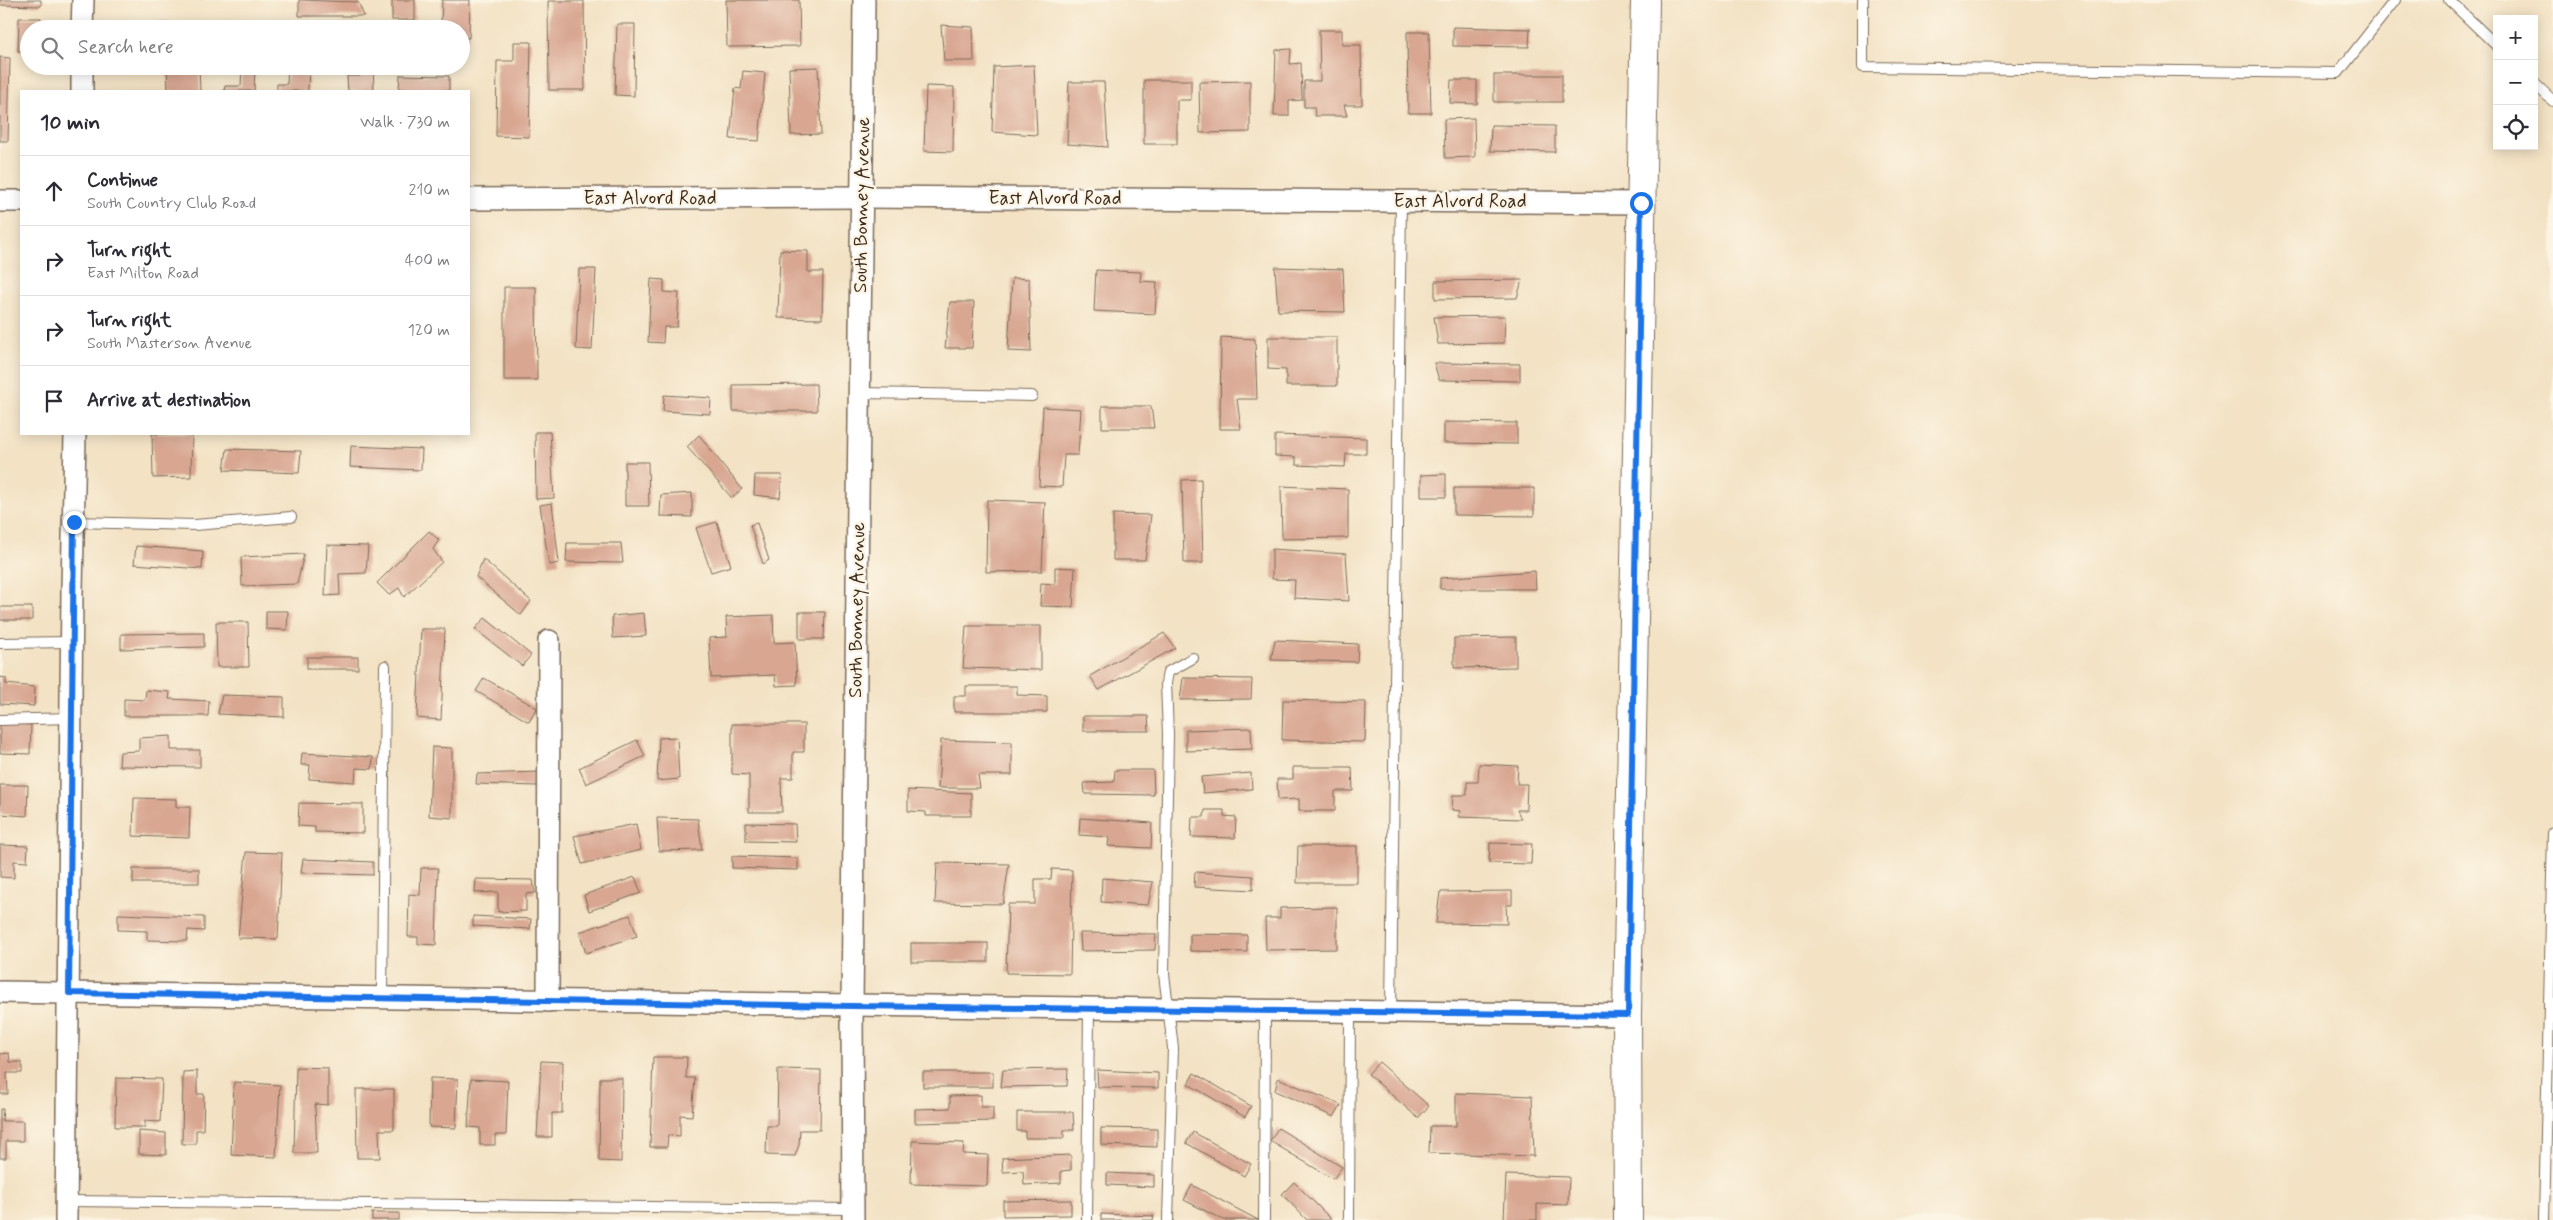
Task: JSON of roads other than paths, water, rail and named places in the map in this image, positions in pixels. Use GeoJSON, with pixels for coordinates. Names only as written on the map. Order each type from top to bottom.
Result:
{"type":"FeatureCollection","features":[{"type":"Feature","properties":{"kind":"street"},"geometry":{"type":"LineString","coordinates":[[82,20],[83,0]]}},
{"type":"Feature","properties":{"kind":"street","name":"South Bonney Avenue"},"geometry":{"type":"LineString","coordinates":[[853,1214],[852,1006],[864,0]]}},
{"type":"Feature","properties":{"kind":"street"},"geometry":{"type":"LineString","coordinates":[[1628,1220],[1628,1015],[1645,0]]}},
{"type":"Feature","properties":{"kind":"street"},"geometry":{"type":"LineString","coordinates":[[82,75],[82,90]]}},
{"type":"Feature","properties":{"kind":"street","name":"East Alvord Road"},"geometry":{"type":"LineString","coordinates":[[470,199],[862,197],[1641,203]]}},
{"type":"Feature","properties":{"kind":"street"},"geometry":{"type":"LineString","coordinates":[[0,201],[20,201]]}},
{"type":"Feature","properties":{"kind":"street"},"geometry":{"type":"LineString","coordinates":[[66,1210],[70,718],[75,435]]}},
{"type":"Feature","properties":{"kind":"street"},"geometry":{"type":"LineString","coordinates":[[548,1001],[549,641]]}},
{"type":"Feature","properties":{"kind":"street"},"geometry":{"type":"LineString","coordinates":[[0,992],[852,1006],[1628,1015]]}},
{"type":"Feature","properties":{"kind":"lane"},"geometry":{"type":"LineString","coordinates":[[1863,0],[1863,67],[2338,73],[2395,0]]}},
{"type":"Feature","properties":{"kind":"lane"},"geometry":{"type":"LineString","coordinates":[[2449,0],[2493,42]]}},
{"type":"Feature","properties":{"kind":"lane"},"geometry":{"type":"LineString","coordinates":[[2538,87],[2553,101]]}},
{"type":"Feature","properties":{"kind":"lane"},"geometry":{"type":"LineString","coordinates":[[1390,1012],[1401,200]]}},
{"type":"Feature","properties":{"kind":"lane"},"geometry":{"type":"LineString","coordinates":[[860,392],[1032,396]]}},
{"type":"Feature","properties":{"kind":"lane"},"geometry":{"type":"LineString","coordinates":[[74,522],[195,525],[290,517]]}},
{"type":"Feature","properties":{"kind":"lane"},"geometry":{"type":"LineString","coordinates":[[0,643],[71,642]]}},
{"type":"Feature","properties":{"kind":"lane"},"geometry":{"type":"LineString","coordinates":[[1168,1220],[1172,1048],[1166,1009],[1164,974],[1168,734],[1166,683],[1168,672],[1193,658]]}},
{"type":"Feature","properties":{"kind":"lane"},"geometry":{"type":"LineString","coordinates":[[382,998],[385,666]]}},
{"type":"Feature","properties":{"kind":"lane"},"geometry":{"type":"LineString","coordinates":[[0,720],[70,718]]}},
{"type":"Feature","properties":{"kind":"lane"},"geometry":{"type":"LineString","coordinates":[[2544,1220],[2553,833]]}},
{"type":"Feature","properties":{"kind":"lane"},"geometry":{"type":"LineString","coordinates":[[1087,1220],[1089,1008]]}},
{"type":"Feature","properties":{"kind":"lane"},"geometry":{"type":"LineString","coordinates":[[1264,1220],[1265,1010]]}},
{"type":"Feature","properties":{"kind":"lane"},"geometry":{"type":"LineString","coordinates":[[1349,1220],[1350,1012]]}},
{"type":"Feature","properties":{"kind":"lane"},"geometry":{"type":"LineString","coordinates":[[66,1210],[853,1214]]}}]}
